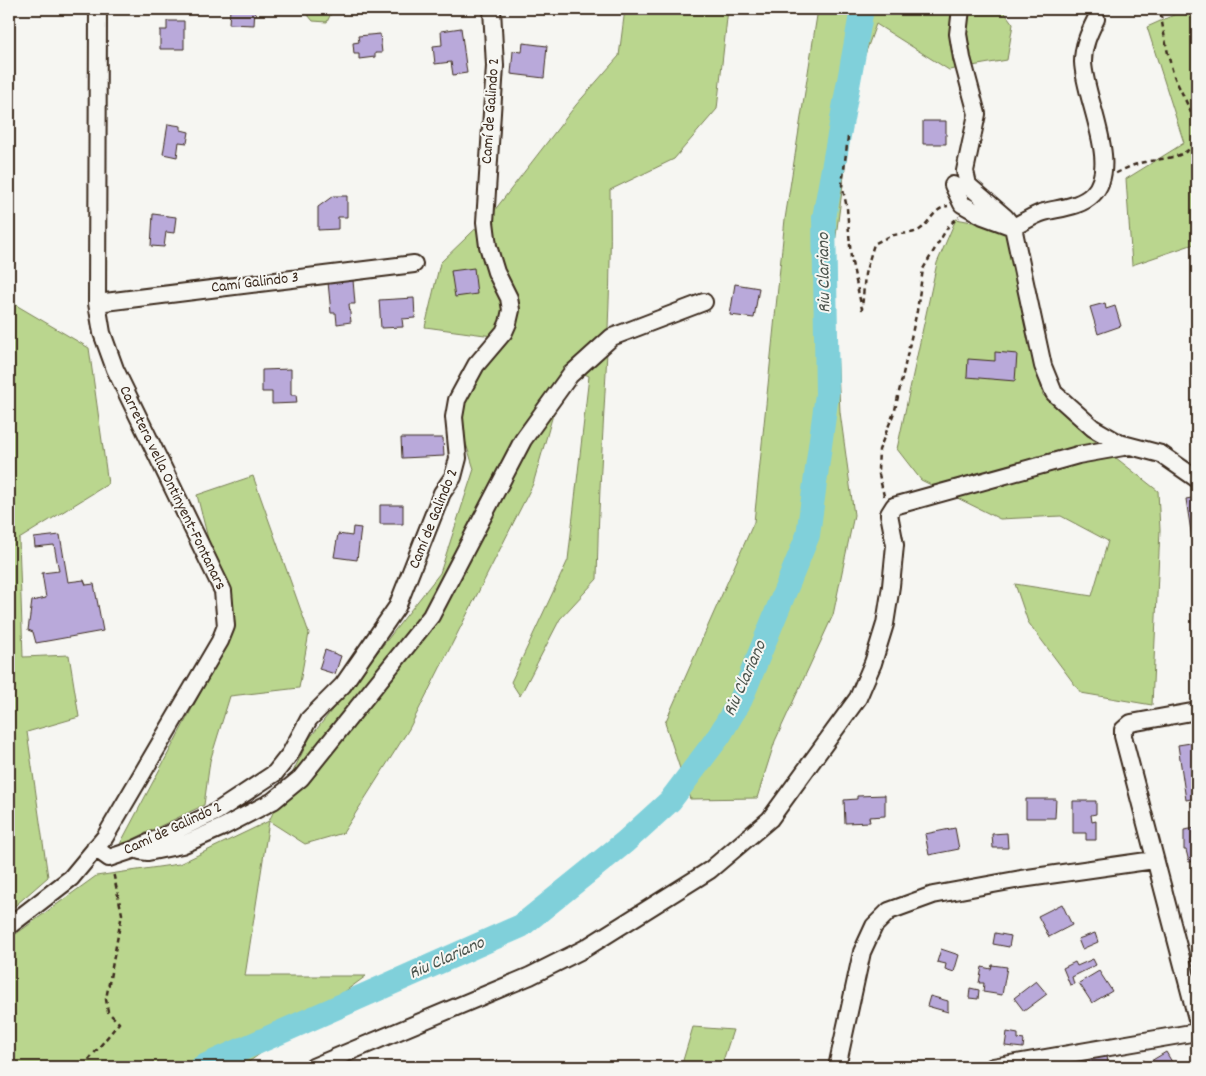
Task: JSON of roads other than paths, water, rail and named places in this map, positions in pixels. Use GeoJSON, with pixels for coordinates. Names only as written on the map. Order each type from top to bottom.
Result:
{"type":"FeatureCollection","features":[{"type":"Feature","properties":{"kind":"street","name":"Carretera vella Ontinyent-Fontanars"},"geometry":{"type":"LineString","coordinates":[[9,926],[71,878],[95,848],[133,790],[220,641],[226,626],[223,591],[115,369],[102,333],[97,303],[98,9]]}},
{"type":"Feature","properties":{"kind":"street","name":"Camí de Galindo 2"},"geometry":{"type":"LineString","coordinates":[[95,848],[110,858],[133,850],[216,812],[275,773],[290,754],[309,719],[343,686],[397,607],[442,493],[453,477],[458,458],[454,417],[457,400],[476,365],[504,332],[511,310],[509,298],[496,272],[488,246],[485,222],[495,66],[492,9]]}},
{"type":"Feature","properties":{"kind":"street"},"geometry":{"type":"LineString","coordinates":[[961,9],[958,34],[960,50],[977,114],[965,170],[968,185],[1006,217],[1013,227],[1042,366],[1054,393],[1093,428],[1119,443],[1161,454],[1197,479]]}},
{"type":"Feature","properties":{"kind":"street"},"geometry":{"type":"LineString","coordinates":[[1013,227],[1042,212],[1068,207],[1093,195],[1103,180],[1103,152],[1083,63],[1086,37],[1096,19]]}},
{"type":"Feature","properties":{"kind":"street"},"geometry":{"type":"LineString","coordinates":[[953,185],[966,206],[1013,227]]}},
{"type":"Feature","properties":{"kind":"street","name":"Camí Galindo 3"},"geometry":{"type":"LineString","coordinates":[[97,303],[414,264]]}},
{"type":"Feature","properties":{"kind":"street"},"geometry":{"type":"LineString","coordinates":[[133,850],[148,852],[162,850],[206,835],[273,801],[301,778],[431,616],[522,440],[570,375],[612,338],[704,302]]}},
{"type":"Feature","properties":{"kind":"street"},"geometry":{"type":"LineString","coordinates":[[313,1067],[530,976],[584,949],[710,870],[770,819],[858,698],[873,663],[885,624],[891,586],[895,545],[890,514],[894,506],[1078,455],[1130,446]]}},
{"type":"Feature","properties":{"kind":"street"},"geometry":{"type":"LineString","coordinates":[[1197,711],[1131,723],[1123,730],[1125,747],[1197,1019]]}},
{"type":"Feature","properties":{"kind":"street"},"geometry":{"type":"LineString","coordinates":[[837,1067],[862,952],[874,926],[889,911],[933,895],[1021,879],[1154,860]]}},
{"type":"Feature","properties":{"kind":"street"},"geometry":{"type":"LineString","coordinates":[[993,1067],[1197,1032]]}},
{"type":"Feature","properties":{"kind":"waterway","name":"Riu Clariano"},"geometry":{"type":"LineString","coordinates":[[202,1067],[521,926],[625,842],[670,801],[719,736],[741,699],[808,535],[827,394],[824,218],[862,9]]}}]}
